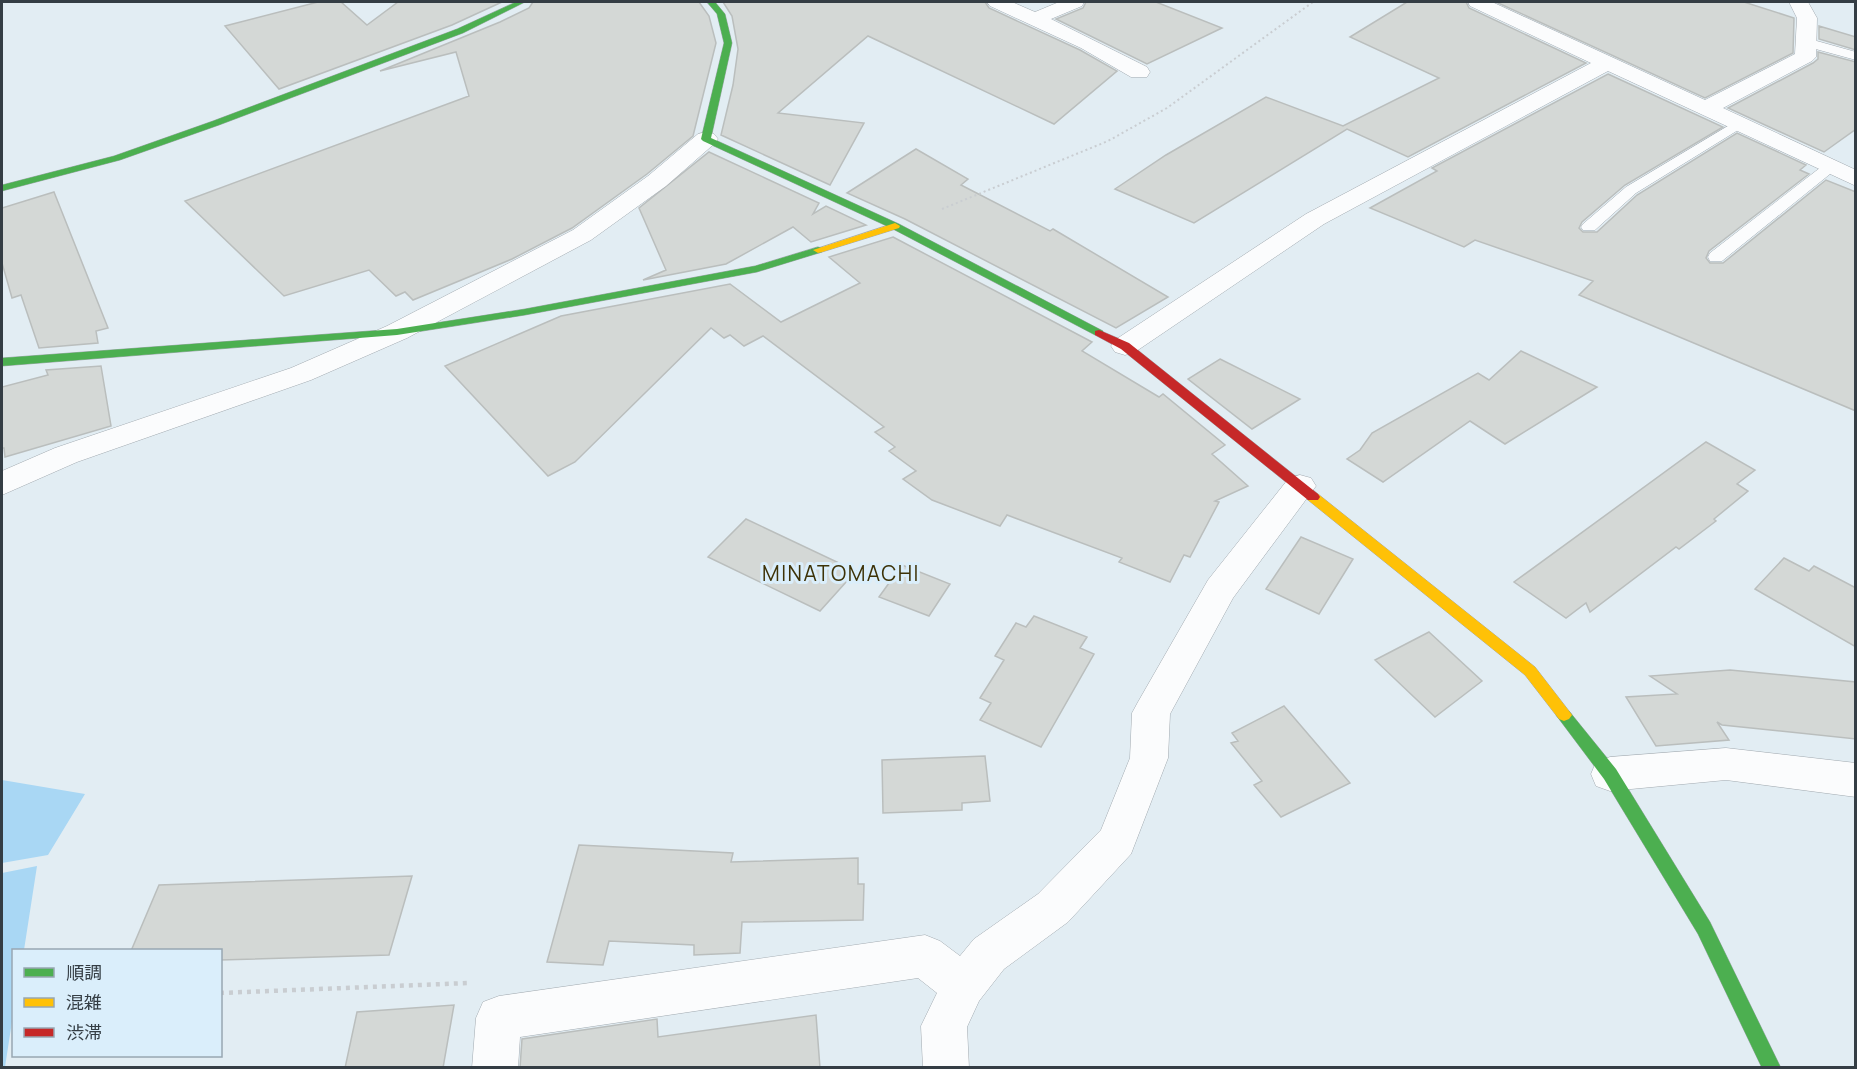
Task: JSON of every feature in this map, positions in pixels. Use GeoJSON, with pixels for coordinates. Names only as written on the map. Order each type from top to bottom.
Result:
{"type":"FeatureCollection","features":[{"type":"Feature","properties":{"kind":"street"},"geometry":{"type":"LineString","coordinates":[[2,188],[117,158],[216,123],[460,32],[521,2]]}},
{"type":"Feature","properties":{"kind":"street"},"geometry":{"type":"LineString","coordinates":[[2,483],[66,455],[301,374],[397,332],[582,235],[657,181],[706,139],[728,43],[721,14],[711,2]]}},
{"type":"Feature","properties":{"kind":"street"},"geometry":{"type":"LineString","coordinates":[[997,2],[1088,44],[1139,72]]}},
{"type":"Feature","properties":{"kind":"street"},"geometry":{"type":"LineString","coordinates":[[1033,20],[1075,2]]}},
{"type":"Feature","properties":{"kind":"street"},"geometry":{"type":"LineString","coordinates":[[1477,2],[1856,179]]}},
{"type":"Feature","properties":{"kind":"street"},"geometry":{"type":"LineString","coordinates":[[1707,108],[1805,57],[1807,18],[1799,2]]}},
{"type":"Feature","properties":{"kind":"street"},"geometry":{"type":"LineString","coordinates":[[1125,346],[1315,219],[1452,144],[1608,63]]}},
{"type":"Feature","properties":{"kind":"street"},"geometry":{"type":"LineString","coordinates":[[706,139],[894,226],[1125,346],[1530,671],[1610,774],[1704,928],[1772,1068]]}},
{"type":"Feature","properties":{"kind":"street"},"geometry":{"type":"LineString","coordinates":[[2,362],[397,332],[525,312],[756,269],[894,226]]}},
{"type":"Feature","properties":{"kind":"street"},"geometry":{"type":"LineString","coordinates":[[946,1068],[944,1026],[963,986],[989,954],[1053,908],[1117,841],[1149,758],[1151,713],[1220,589],[1300,486]]}},
{"type":"Feature","properties":{"kind":"street"},"geometry":{"type":"LineString","coordinates":[[1610,774],[1726,764],[1856,780]]}},
{"type":"Feature","properties":{"kind":"street"},"geometry":{"type":"LineString","coordinates":[[495,1068],[499,1018],[925,956],[963,986]]}},
{"type":"Feature","properties":{"kind":"lane"},"geometry":{"type":"LineString","coordinates":[[1806,42],[1856,56]]}},
{"type":"Feature","properties":{"kind":"lane"},"geometry":{"type":"LineString","coordinates":[[1588,227],[1631,190],[1738,124]]}},
{"type":"Feature","properties":{"kind":"lane"},"geometry":{"type":"LineString","coordinates":[[1716,257],[1830,167]]}},
{"type":"Feature","properties":{"kind":"path"},"geometry":{"type":"LineString","coordinates":[[894,226],[1108,141],[1167,108],[1313,2]]}},
{"type":"Feature","properties":{"kind":"path"},"geometry":{"type":"LineString","coordinates":[[222,993],[504,981],[513,1016]]}},
{"type":"Feature","properties":{"kind":"shaded area"},"geometry":{"type":"Polygon","coordinates":[[[2,780],[85,794],[48,855],[2,863],[2,780]]]}},
{"type":"Feature","properties":{"kind":"shaded area"},"geometry":{"type":"Polygon","coordinates":[[[37,866],[24,949],[12,949],[12,1022],[5,1067],[2,1067],[2,873],[37,866]]]}},
{"type":"Feature","properties":{"kind":"building"},"geometry":{"type":"Polygon","coordinates":[[[318,2],[341,2],[367,25],[398,2],[502,2],[452,25],[279,89],[225,26],[318,2]]]}},
{"type":"Feature","properties":{"kind":"building"},"geometry":{"type":"Polygon","coordinates":[[[533,2],[699,2],[709,16],[716,43],[693,136],[647,174],[572,228],[512,259],[413,300],[405,292],[396,296],[369,270],[284,296],[185,201],[469,96],[456,52],[380,71],[500,22],[529,8],[533,2]]]}},
{"type":"Feature","properties":{"kind":"building"},"geometry":{"type":"Polygon","coordinates":[[[723,2],[985,2],[989,8],[1080,50],[1117,71],[1054,124],[868,36],[778,113],[864,123],[830,185],[721,135],[733,85],[738,49],[732,16],[723,2]]]}},
{"type":"Feature","properties":{"kind":"building"},"geometry":{"type":"Polygon","coordinates":[[[1086,2],[1156,2],[1222,28],[1147,64],[1056,19],[1083,8],[1086,2]]]}},
{"type":"Feature","properties":{"kind":"building"},"geometry":{"type":"Polygon","coordinates":[[[1407,2],[1466,2],[1469,8],[1586,63],[1408,157],[1347,129],[1194,223],[1115,189],[1166,155],[1266,97],[1343,126],[1439,78],[1350,37],[1407,2]]]}},
{"type":"Feature","properties":{"kind":"building"},"geometry":{"type":"Polygon","coordinates":[[[1496,2],[1744,2],[1794,18],[1793,53],[1705,98],[1496,2]]]}},
{"type":"Feature","properties":{"kind":"building"},"geometry":{"type":"Polygon","coordinates":[[[1819,26],[1856,37],[1856,50],[1819,39],[1819,26]]]}},
{"type":"Feature","properties":{"kind":"building"},"geometry":{"type":"Polygon","coordinates":[[[1818,52],[1856,62],[1856,129],[1824,152],[1728,108],[1813,63],[1818,59],[1818,52]]]}},
{"type":"Feature","properties":{"kind":"building"},"geometry":{"type":"Polygon","coordinates":[[[1608,74],[1723,127],[1625,185],[1582,222],[1579,228],[1583,232],[1597,232],[1637,195],[1737,133],[1806,165],[1800,170],[1809,174],[1709,251],[1706,258],[1710,263],[1723,263],[1826,180],[1856,192],[1856,411],[1579,295],[1593,281],[1475,240],[1464,247],[1370,208],[1437,171],[1432,168],[1608,74]]]}},
{"type":"Feature","properties":{"kind":"building"},"geometry":{"type":"Polygon","coordinates":[[[916,149],[968,179],[961,185],[1050,231],[1053,229],[1168,297],[1116,328],[905,219],[847,193],[916,149]]]}},
{"type":"Feature","properties":{"kind":"building"},"geometry":{"type":"Polygon","coordinates":[[[709,152],[819,203],[813,214],[826,206],[866,225],[811,242],[793,227],[726,264],[643,280],[666,270],[639,208],[709,152]]]}},
{"type":"Feature","properties":{"kind":"building"},"geometry":{"type":"Polygon","coordinates":[[[54,192],[108,328],[96,331],[98,343],[39,348],[21,295],[12,298],[2,263],[2,208],[54,192]]]}},
{"type":"Feature","properties":{"kind":"building"},"geometry":{"type":"Polygon","coordinates":[[[893,237],[1092,342],[1082,351],[1159,397],[1163,394],[1225,445],[1212,454],[1248,486],[1215,501],[1219,502],[1190,557],[1184,555],[1170,582],[1119,562],[1122,558],[1007,515],[1000,526],[932,500],[903,479],[916,471],[889,451],[895,447],[875,432],[884,427],[763,336],[744,346],[730,335],[724,338],[711,328],[575,462],[548,476],[445,366],[561,316],[730,284],[781,322],[860,283],[829,257],[893,237]]]}},
{"type":"Feature","properties":{"kind":"building"},"geometry":{"type":"Polygon","coordinates":[[[1521,351],[1597,387],[1505,444],[1470,421],[1383,482],[1347,459],[1360,450],[1372,433],[1478,373],[1489,380],[1521,351]]]}},
{"type":"Feature","properties":{"kind":"building"},"geometry":{"type":"Polygon","coordinates":[[[1220,359],[1300,399],[1252,429],[1188,379],[1220,359]]]}},
{"type":"Feature","properties":{"kind":"building"},"geometry":{"type":"Polygon","coordinates":[[[101,366],[111,426],[5,457],[4,448],[2,448],[2,387],[48,375],[46,370],[101,366]]]}},
{"type":"Feature","properties":{"kind":"building"},"geometry":{"type":"Polygon","coordinates":[[[1706,442],[1755,470],[1737,484],[1748,491],[1714,519],[1716,521],[1679,549],[1676,547],[1590,612],[1586,603],[1566,618],[1514,582],[1706,442]]]}},
{"type":"Feature","properties":{"kind":"building"},"geometry":{"type":"Polygon","coordinates":[[[746,519],[856,571],[820,611],[708,557],[746,519]]]}},
{"type":"Feature","properties":{"kind":"building"},"geometry":{"type":"Polygon","coordinates":[[[1301,537],[1353,559],[1319,614],[1266,589],[1301,537]]]}},
{"type":"Feature","properties":{"kind":"building"},"geometry":{"type":"Polygon","coordinates":[[[1784,558],[1809,571],[1814,566],[1856,588],[1856,647],[1755,589],[1784,558]]]}},
{"type":"Feature","properties":{"kind":"building"},"geometry":{"type":"Polygon","coordinates":[[[902,565],[950,584],[929,616],[879,597],[902,565]]]}},
{"type":"Feature","properties":{"kind":"building"},"geometry":{"type":"Polygon","coordinates":[[[1034,616],[1087,637],[1080,648],[1094,654],[1041,747],[980,720],[991,703],[980,698],[1004,660],[995,656],[1016,623],[1026,627],[1034,616]]]}},
{"type":"Feature","properties":{"kind":"building"},"geometry":{"type":"Polygon","coordinates":[[[1429,632],[1482,681],[1435,717],[1375,660],[1429,632]]]}},
{"type":"Feature","properties":{"kind":"building"},"geometry":{"type":"Polygon","coordinates":[[[1730,670],[1856,682],[1856,739],[1722,725],[1717,722],[1729,740],[1656,746],[1626,697],[1677,694],[1650,676],[1730,670]]]}},
{"type":"Feature","properties":{"kind":"building"},"geometry":{"type":"Polygon","coordinates":[[[1284,706],[1350,783],[1281,817],[1254,785],[1262,781],[1231,743],[1238,741],[1232,733],[1284,706]]]}},
{"type":"Feature","properties":{"kind":"building"},"geometry":{"type":"Polygon","coordinates":[[[985,756],[990,801],[962,803],[962,810],[883,813],[882,760],[985,756]]]}},
{"type":"Feature","properties":{"kind":"building"},"geometry":{"type":"Polygon","coordinates":[[[579,845],[733,853],[731,862],[858,858],[858,884],[864,884],[863,920],[742,922],[740,953],[694,955],[694,945],[609,941],[603,965],[547,962],[579,845]]]}},
{"type":"Feature","properties":{"kind":"building"},"geometry":{"type":"Polygon","coordinates":[[[412,876],[389,955],[222,960],[222,949],[132,949],[159,885],[412,876]]]}},
{"type":"Feature","properties":{"kind":"building"},"geometry":{"type":"Polygon","coordinates":[[[454,1005],[443,1068],[345,1068],[357,1012],[454,1005]]]}},
{"type":"Feature","properties":{"kind":"building"},"geometry":{"type":"Polygon","coordinates":[[[816,1015],[820,1068],[520,1068],[522,1039],[657,1019],[658,1037],[816,1015]]]}},
{"type":"Feature","properties":{"kind":"traffic: fast"},"geometry":{"type":"LineString","coordinates":[[2,188],[117,158],[216,123],[460,31],[521,2]]}},
{"type":"Feature","properties":{"kind":"traffic: fast"},"geometry":{"type":"LineString","coordinates":[[711,2],[721,14],[728,43],[706,139],[895,226],[1099,333]]}},
{"type":"Feature","properties":{"kind":"traffic: fast"},"geometry":{"type":"LineString","coordinates":[[2,362],[397,332],[525,312],[757,269],[818,250]]}},
{"type":"Feature","properties":{"kind":"traffic: fast"},"geometry":{"type":"LineString","coordinates":[[1564,715],[1610,774],[1704,928],[1772,1068]]}},
{"type":"Feature","properties":{"kind":"traffic: slow"},"geometry":{"type":"LineString","coordinates":[[818,250],[895,226]]}},
{"type":"Feature","properties":{"kind":"traffic: slow"},"geometry":{"type":"LineString","coordinates":[[1313,497],[1530,671],[1564,715]]}},
{"type":"Feature","properties":{"kind":"traffic: jam"},"geometry":{"type":"LineString","coordinates":[[1099,333],[1125,346],[1313,497]]}},
{"type":"Feature","properties":{"kind":"district","name":"MINATOMACHI"},"geometry":{"type":"Point","coordinates":[841,573]}}]}
